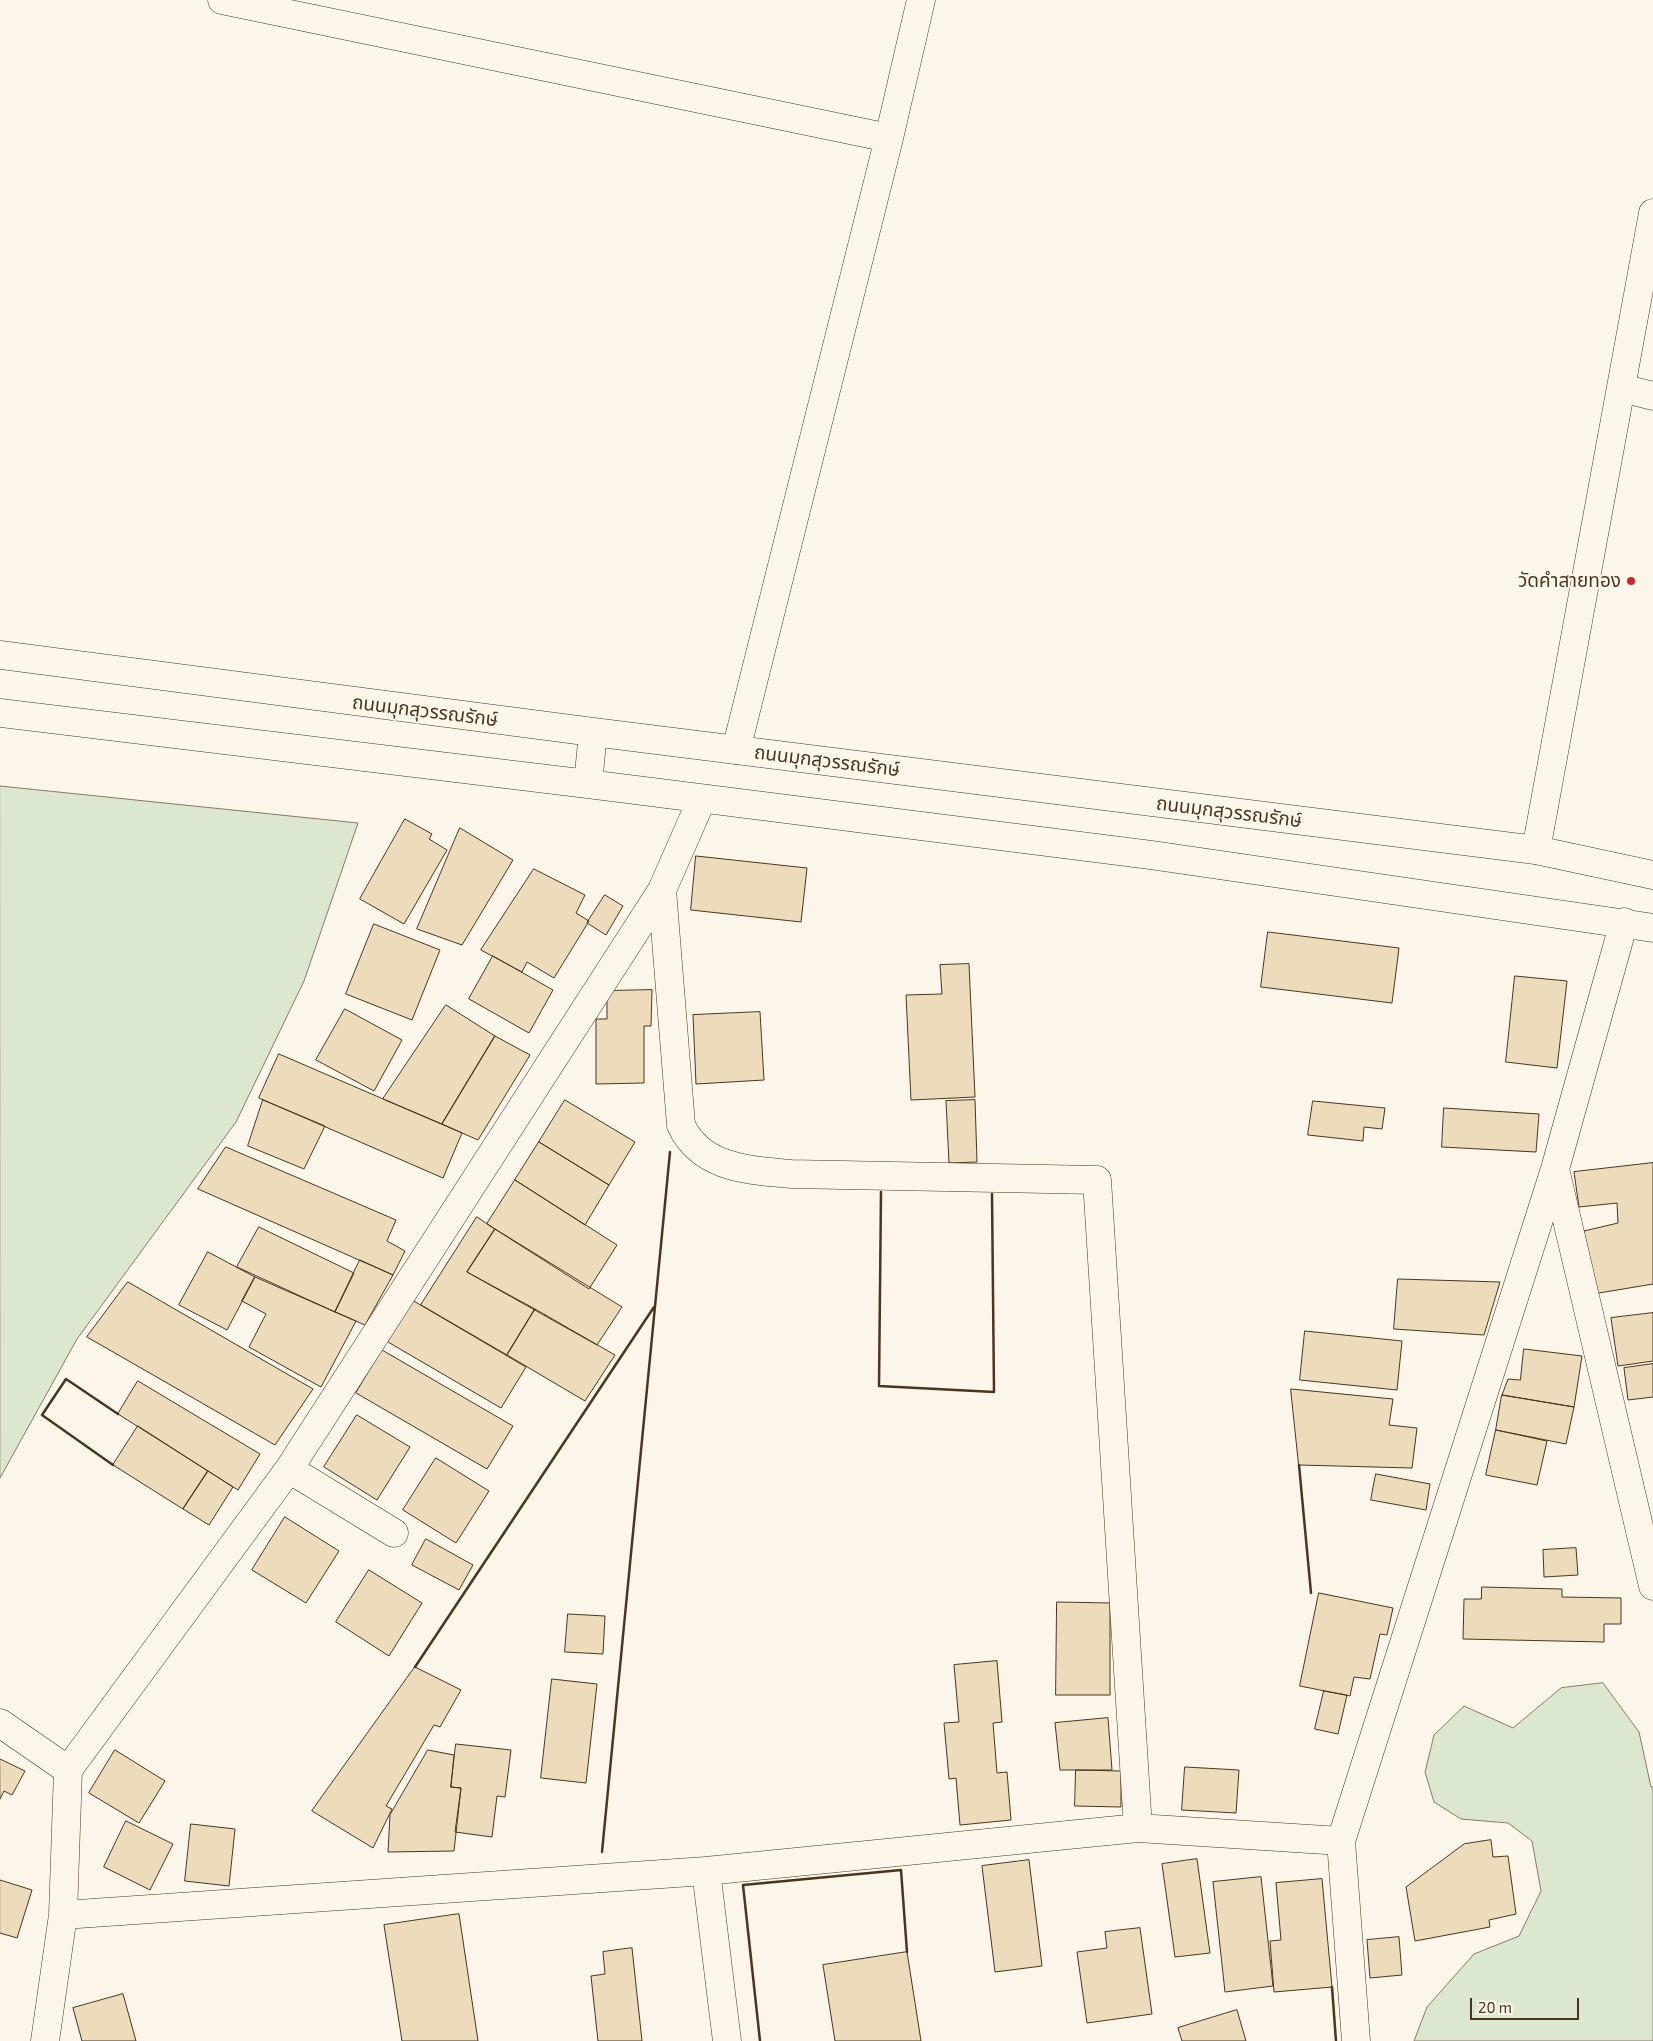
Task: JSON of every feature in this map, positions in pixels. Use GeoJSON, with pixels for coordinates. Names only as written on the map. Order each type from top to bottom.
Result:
{"type":"FeatureCollection","features":[{"type":"Feature","properties":{"kind":"street"},"geometry":{"type":"LineString","coordinates":[[222,0],[889,138]]}},
{"type":"Feature","properties":{"kind":"street"},"geometry":{"type":"LineString","coordinates":[[736,750],[889,138],[921,0]]}},
{"type":"Feature","properties":{"kind":"street"},"geometry":{"type":"LineString","coordinates":[[1536,850],[1653,213]]}},
{"type":"Feature","properties":{"kind":"street"},"geometry":{"type":"LineString","coordinates":[[1620,388],[1653,396]]}},
{"type":"Feature","properties":{"kind":"street","name":"ถนนมุกสุวรรณรักษ์"},"geometry":{"type":"LineString","coordinates":[[0,655],[593,732],[1536,850],[1653,875]]}},
{"type":"Feature","properties":{"kind":"street"},"geometry":{"type":"LineString","coordinates":[[0,713],[1152,855],[1624,922],[1653,928]]}},
{"type":"Feature","properties":{"kind":"street"},"geometry":{"type":"LineString","coordinates":[[588,784],[593,732]]}},
{"type":"Feature","properties":{"kind":"street"},"geometry":{"type":"LineString","coordinates":[[45,2041],[63,1915],[68,1770],[289,1469],[662,890],[702,799]]}},
{"type":"Feature","properties":{"kind":"street"},"geometry":{"type":"LineString","coordinates":[[662,890],[681,1125],[686,1138],[698,1150],[717,1161],[742,1169],[791,1174],[1097,1180],[1138,1828]]}},
{"type":"Feature","properties":{"kind":"street"},"geometry":{"type":"LineString","coordinates":[[1356,2041],[1341,1841],[1554,1169],[1624,922]]}},
{"type":"Feature","properties":{"kind":"street"},"geometry":{"type":"LineString","coordinates":[[1554,1169],[1653,1586]]}},
{"type":"Feature","properties":{"kind":"street"},"geometry":{"type":"LineString","coordinates":[[289,1469],[394,1533]]}},
{"type":"Feature","properties":{"kind":"street"},"geometry":{"type":"LineString","coordinates":[[0,1723],[68,1770]]}},
{"type":"Feature","properties":{"kind":"street"},"geometry":{"type":"LineString","coordinates":[[63,1915],[706,1871],[1138,1828],[1341,1841]]}},
{"type":"Feature","properties":{"kind":"street"},"geometry":{"type":"LineString","coordinates":[[706,1871],[727,2041]]}},
{"type":"Feature","properties":{"kind":"green space"},"geometry":{"type":"Polygon","coordinates":[[[0,786],[358,823],[304,981],[236,1122],[77,1339],[0,1478],[0,786]]]}},
{"type":"Feature","properties":{"kind":"green space"},"geometry":{"type":"Polygon","coordinates":[[[1603,1683],[1639,1732],[1651,1787],[1653,1787],[1653,2041],[1414,2041],[1427,2007],[1474,1954],[1519,1936],[1541,1891],[1532,1841],[1508,1823],[1461,1819],[1434,1802],[1425,1772],[1434,1735],[1464,1706],[1513,1728],[1561,1688],[1603,1683]]]}},
{"type":"Feature","properties":{"kind":"building"},"geometry":{"type":"Polygon","coordinates":[[[405,819],[432,834],[429,839],[447,850],[404,924],[360,899],[405,819]]]}},
{"type":"Feature","properties":{"kind":"building"},"geometry":{"type":"Polygon","coordinates":[[[460,828],[513,860],[462,945],[417,929],[460,828]]]}},
{"type":"Feature","properties":{"kind":"building"},"geometry":{"type":"Polygon","coordinates":[[[696,856],[807,868],[801,922],[691,910],[696,856]]]}},
{"type":"Feature","properties":{"kind":"building"},"geometry":{"type":"Polygon","coordinates":[[[534,869],[585,895],[576,913],[589,921],[554,978],[527,962],[522,972],[481,950],[534,869]]]}},
{"type":"Feature","properties":{"kind":"building"},"geometry":{"type":"Polygon","coordinates":[[[605,895],[623,906],[606,935],[587,923],[605,895]]]}},
{"type":"Feature","properties":{"kind":"building"},"geometry":{"type":"Polygon","coordinates":[[[374,924],[440,950],[412,1020],[346,994],[374,924]]]}},
{"type":"Feature","properties":{"kind":"building"},"geometry":{"type":"Polygon","coordinates":[[[1268,932],[1399,948],[1392,1003],[1261,987],[1268,932]]]}},
{"type":"Feature","properties":{"kind":"building"},"geometry":{"type":"Polygon","coordinates":[[[493,956],[553,990],[529,1033],[469,999],[493,956]]]}},
{"type":"Feature","properties":{"kind":"building"},"geometry":{"type":"Polygon","coordinates":[[[969,964],[975,1097],[911,1100],[906,995],[942,994],[940,965],[969,964]]]}},
{"type":"Feature","properties":{"kind":"building"},"geometry":{"type":"Polygon","coordinates":[[[1515,976],[1567,981],[1557,1068],[1506,1062],[1515,976]]]}},
{"type":"Feature","properties":{"kind":"building"},"geometry":{"type":"Polygon","coordinates":[[[652,990],[651,1026],[644,1026],[644,1083],[596,1084],[596,1019],[607,1019],[607,991],[652,990]]]}},
{"type":"Feature","properties":{"kind":"building"},"geometry":{"type":"Polygon","coordinates":[[[446,1005],[495,1036],[442,1124],[383,1099],[446,1005]]]}},
{"type":"Feature","properties":{"kind":"building"},"geometry":{"type":"Polygon","coordinates":[[[345,1009],[402,1040],[374,1091],[316,1060],[345,1009]]]}},
{"type":"Feature","properties":{"kind":"building"},"geometry":{"type":"Polygon","coordinates":[[[760,1012],[764,1080],[696,1084],[693,1015],[760,1012]]]}},
{"type":"Feature","properties":{"kind":"building"},"geometry":{"type":"Polygon","coordinates":[[[495,1036],[530,1055],[478,1140],[442,1124],[495,1036]]]}},
{"type":"Feature","properties":{"kind":"building"},"geometry":{"type":"Polygon","coordinates":[[[279,1054],[462,1133],[443,1178],[259,1098],[279,1054]]]}},
{"type":"Feature","properties":{"kind":"building"},"geometry":{"type":"Polygon","coordinates":[[[263,1100],[325,1126],[304,1169],[248,1146],[263,1100]]]}},
{"type":"Feature","properties":{"kind":"building"},"geometry":{"type":"Polygon","coordinates":[[[565,1100],[635,1142],[609,1185],[539,1142],[565,1100]]]}},
{"type":"Feature","properties":{"kind":"building"},"geometry":{"type":"Polygon","coordinates":[[[975,1100],[977,1162],[949,1163],[946,1101],[975,1100]]]}},
{"type":"Feature","properties":{"kind":"building"},"geometry":{"type":"Polygon","coordinates":[[[1313,1101],[1385,1108],[1382,1129],[1364,1127],[1363,1141],[1308,1135],[1313,1101]]]}},
{"type":"Feature","properties":{"kind":"building"},"geometry":{"type":"Polygon","coordinates":[[[1444,1108],[1539,1114],[1536,1152],[1442,1147],[1444,1108]]]}},
{"type":"Feature","properties":{"kind":"building"},"geometry":{"type":"Polygon","coordinates":[[[539,1142],[609,1185],[585,1225],[515,1180],[539,1142]]]}},
{"type":"Feature","properties":{"kind":"building"},"geometry":{"type":"Polygon","coordinates":[[[226,1147],[396,1220],[387,1241],[405,1251],[393,1275],[198,1189],[226,1147]]]}},
{"type":"Feature","properties":{"kind":"building"},"geometry":{"type":"Polygon","coordinates":[[[1653,1163],[1653,1284],[1593,1294],[1584,1231],[1618,1223],[1617,1203],[1579,1207],[1574,1172],[1653,1163]]]}},
{"type":"Feature","properties":{"kind":"building"},"geometry":{"type":"Polygon","coordinates":[[[515,1180],[617,1245],[589,1289],[487,1224],[515,1180]]]}},
{"type":"Feature","properties":{"kind":"building"},"geometry":{"type":"Polygon","coordinates":[[[477,1217],[495,1229],[467,1272],[535,1309],[507,1355],[421,1305],[477,1217]]]}},
{"type":"Feature","properties":{"kind":"building"},"geometry":{"type":"Polygon","coordinates":[[[259,1227],[354,1273],[335,1312],[237,1267],[259,1227]]]}},
{"type":"Feature","properties":{"kind":"building"},"geometry":{"type":"Polygon","coordinates":[[[495,1229],[622,1307],[597,1345],[467,1272],[495,1229]]]}},
{"type":"Feature","properties":{"kind":"building"},"geometry":{"type":"Polygon","coordinates":[[[208,1252],[255,1277],[227,1330],[179,1305],[208,1252]]]}},
{"type":"Feature","properties":{"kind":"building"},"geometry":{"type":"Polygon","coordinates":[[[360,1260],[393,1275],[365,1325],[335,1312],[360,1260]]]}},
{"type":"Feature","properties":{"kind":"building"},"geometry":{"type":"Polygon","coordinates":[[[255,1277],[356,1321],[321,1387],[249,1347],[266,1314],[242,1301],[255,1277]]]}},
{"type":"Feature","properties":{"kind":"building"},"geometry":{"type":"Polygon","coordinates":[[[1398,1279],[1500,1282],[1484,1335],[1394,1329],[1398,1279]]]}},
{"type":"Feature","properties":{"kind":"building"},"geometry":{"type":"Polygon","coordinates":[[[128,1282],[313,1389],[275,1445],[87,1337],[128,1282]]]}},
{"type":"Feature","properties":{"kind":"building"},"geometry":{"type":"Polygon","coordinates":[[[412,1300],[526,1367],[501,1408],[388,1342],[412,1300]]]}},
{"type":"Feature","properties":{"kind":"building"},"geometry":{"type":"Polygon","coordinates":[[[535,1309],[615,1355],[585,1401],[507,1355],[535,1309]]]}},
{"type":"Feature","properties":{"kind":"building"},"geometry":{"type":"Polygon","coordinates":[[[1653,1313],[1653,1361],[1618,1366],[1611,1318],[1653,1313]]]}},
{"type":"Feature","properties":{"kind":"building"},"geometry":{"type":"Polygon","coordinates":[[[1305,1331],[1402,1341],[1397,1390],[1300,1380],[1305,1331]]]}},
{"type":"Feature","properties":{"kind":"building"},"geometry":{"type":"Polygon","coordinates":[[[1524,1349],[1582,1356],[1574,1407],[1502,1395],[1508,1379],[1520,1380],[1524,1349]]]}},
{"type":"Feature","properties":{"kind":"building"},"geometry":{"type":"Polygon","coordinates":[[[382,1350],[513,1426],[487,1469],[356,1393],[382,1350]]]}},
{"type":"Feature","properties":{"kind":"building"},"geometry":{"type":"Polygon","coordinates":[[[1653,1364],[1653,1397],[1628,1400],[1624,1368],[1653,1364]]]}},
{"type":"Feature","properties":{"kind":"building"},"geometry":{"type":"Polygon","coordinates":[[[138,1381],[260,1454],[238,1490],[118,1414],[138,1381]]]}},
{"type":"Feature","properties":{"kind":"building"},"geometry":{"type":"Polygon","coordinates":[[[1291,1389],[1393,1399],[1389,1425],[1417,1428],[1412,1468],[1299,1465],[1291,1389]]]}},
{"type":"Feature","properties":{"kind":"building"},"geometry":{"type":"Polygon","coordinates":[[[1502,1395],[1574,1407],[1566,1444],[1496,1430],[1502,1395]]]}},
{"type":"Feature","properties":{"kind":"building"},"geometry":{"type":"Polygon","coordinates":[[[357,1415],[410,1447],[377,1500],[324,1467],[357,1415]]]}},
{"type":"Feature","properties":{"kind":"building"},"geometry":{"type":"Polygon","coordinates":[[[138,1426],[208,1471],[183,1509],[113,1465],[138,1426]]]}},
{"type":"Feature","properties":{"kind":"building"},"geometry":{"type":"Polygon","coordinates":[[[1496,1430],[1547,1441],[1537,1485],[1486,1475],[1496,1430]]]}},
{"type":"Feature","properties":{"kind":"building"},"geometry":{"type":"Polygon","coordinates":[[[436,1458],[489,1491],[456,1543],[403,1510],[436,1458]]]}},
{"type":"Feature","properties":{"kind":"building"},"geometry":{"type":"Polygon","coordinates":[[[208,1471],[233,1487],[209,1525],[183,1509],[208,1471]]]}},
{"type":"Feature","properties":{"kind":"building"},"geometry":{"type":"Polygon","coordinates":[[[1376,1474],[1430,1484],[1426,1510],[1371,1500],[1376,1474]]]}},
{"type":"Feature","properties":{"kind":"building"},"geometry":{"type":"Polygon","coordinates":[[[285,1517],[339,1551],[306,1603],[252,1570],[285,1517]]]}},
{"type":"Feature","properties":{"kind":"building"},"geometry":{"type":"Polygon","coordinates":[[[426,1539],[473,1565],[459,1590],[412,1565],[426,1539]]]}},
{"type":"Feature","properties":{"kind":"building"},"geometry":{"type":"Polygon","coordinates":[[[1576,1548],[1578,1575],[1544,1577],[1543,1550],[1576,1548]]]}},
{"type":"Feature","properties":{"kind":"building"},"geometry":{"type":"Polygon","coordinates":[[[369,1570],[422,1603],[389,1656],[336,1622],[369,1570]]]}},
{"type":"Feature","properties":{"kind":"building"},"geometry":{"type":"Polygon","coordinates":[[[1482,1587],[1562,1589],[1562,1597],[1621,1598],[1621,1624],[1604,1624],[1604,1642],[1463,1639],[1464,1599],[1481,1599],[1482,1587]]]}},
{"type":"Feature","properties":{"kind":"building"},"geometry":{"type":"Polygon","coordinates":[[[1319,1593],[1393,1608],[1387,1635],[1380,1634],[1370,1679],[1354,1677],[1350,1696],[1300,1686],[1319,1593]]]}},
{"type":"Feature","properties":{"kind":"building"},"geometry":{"type":"Polygon","coordinates":[[[1057,1602],[1110,1603],[1110,1695],[1056,1695],[1057,1602]]]}},
{"type":"Feature","properties":{"kind":"building"},"geometry":{"type":"Polygon","coordinates":[[[568,1614],[605,1616],[603,1654],[565,1652],[568,1614]]]}},
{"type":"Feature","properties":{"kind":"building"},"geometry":{"type":"Polygon","coordinates":[[[997,1661],[1002,1722],[993,1723],[997,1773],[1007,1772],[1011,1820],[960,1825],[956,1778],[949,1779],[944,1723],[959,1722],[954,1665],[997,1661]]]}},
{"type":"Feature","properties":{"kind":"building"},"geometry":{"type":"Polygon","coordinates":[[[415,1667],[461,1690],[440,1727],[434,1725],[386,1806],[392,1809],[373,1848],[312,1811],[415,1667]]]}},
{"type":"Feature","properties":{"kind":"building"},"geometry":{"type":"Polygon","coordinates":[[[552,1679],[597,1684],[586,1783],[541,1778],[552,1679]]]}},
{"type":"Feature","properties":{"kind":"building"},"geometry":{"type":"Polygon","coordinates":[[[1324,1691],[1347,1695],[1338,1734],[1315,1729],[1324,1691]]]}},
{"type":"Feature","properties":{"kind":"building"},"geometry":{"type":"Polygon","coordinates":[[[1108,1718],[1112,1770],[1060,1770],[1055,1723],[1108,1718]]]}},
{"type":"Feature","properties":{"kind":"building"},"geometry":{"type":"Polygon","coordinates":[[[456,1744],[511,1750],[505,1797],[497,1796],[492,1837],[455,1832],[461,1788],[451,1787],[456,1744]]]}},
{"type":"Feature","properties":{"kind":"building"},"geometry":{"type":"Polygon","coordinates":[[[115,1750],[165,1781],[139,1823],[89,1793],[115,1750]]]}},
{"type":"Feature","properties":{"kind":"building"},"geometry":{"type":"Polygon","coordinates":[[[428,1750],[454,1755],[451,1787],[461,1788],[454,1851],[388,1852],[390,1815],[428,1750]]]}},
{"type":"Feature","properties":{"kind":"building"},"geometry":{"type":"Polygon","coordinates":[[[0,1759],[25,1771],[12,1795],[4,1791],[0,1799],[0,1759]]]}},
{"type":"Feature","properties":{"kind":"building"},"geometry":{"type":"Polygon","coordinates":[[[1185,1767],[1239,1770],[1236,1813],[1182,1810],[1185,1767]]]}},
{"type":"Feature","properties":{"kind":"building"},"geometry":{"type":"Polygon","coordinates":[[[1076,1770],[1121,1771],[1121,1807],[1075,1806],[1076,1770]]]}},
{"type":"Feature","properties":{"kind":"building"},"geometry":{"type":"Polygon","coordinates":[[[126,1821],[173,1844],[150,1890],[104,1867],[126,1821]]]}},
{"type":"Feature","properties":{"kind":"building"},"geometry":{"type":"Polygon","coordinates":[[[191,1824],[235,1829],[229,1886],[185,1881],[191,1824]]]}},
{"type":"Feature","properties":{"kind":"building"},"geometry":{"type":"Polygon","coordinates":[[[1491,1840],[1493,1857],[1508,1856],[1516,1914],[1489,1920],[1490,1927],[1415,1941],[1406,1887],[1464,1844],[1491,1840]]]}},
{"type":"Feature","properties":{"kind":"building"},"geometry":{"type":"Polygon","coordinates":[[[1197,1859],[1210,1953],[1175,1957],[1162,1864],[1197,1859]]]}},
{"type":"Feature","properties":{"kind":"building"},"geometry":{"type":"Polygon","coordinates":[[[1029,1860],[1042,1966],[995,1972],[982,1866],[1029,1860]]]}},
{"type":"Feature","properties":{"kind":"building"},"geometry":{"type":"Polygon","coordinates":[[[1261,1877],[1273,1986],[1225,1992],[1213,1882],[1261,1877]]]}},
{"type":"Feature","properties":{"kind":"building"},"geometry":{"type":"Polygon","coordinates":[[[1322,1879],[1332,1987],[1274,1992],[1270,1941],[1281,1940],[1276,1883],[1322,1879]]]}},
{"type":"Feature","properties":{"kind":"building"},"geometry":{"type":"Polygon","coordinates":[[[0,1880],[32,1890],[17,1938],[0,1933],[0,1880]]]}},
{"type":"Feature","properties":{"kind":"building"},"geometry":{"type":"Polygon","coordinates":[[[459,1914],[478,2041],[402,2041],[384,1925],[459,1914]]]}},
{"type":"Feature","properties":{"kind":"building"},"geometry":{"type":"Polygon","coordinates":[[[1140,1928],[1152,2014],[1087,2023],[1077,1952],[1107,1948],[1105,1932],[1140,1928]]]}},
{"type":"Feature","properties":{"kind":"building"},"geometry":{"type":"Polygon","coordinates":[[[1399,1937],[1402,1975],[1370,1978],[1367,1940],[1399,1937]]]}},
{"type":"Feature","properties":{"kind":"building"},"geometry":{"type":"Polygon","coordinates":[[[632,1948],[642,2041],[598,2041],[591,1976],[605,1974],[603,1952],[632,1948]]]}},
{"type":"Feature","properties":{"kind":"building"},"geometry":{"type":"Polygon","coordinates":[[[907,1952],[921,2041],[835,2041],[823,1965],[907,1952]]]}},
{"type":"Feature","properties":{"kind":"building"},"geometry":{"type":"Polygon","coordinates":[[[123,1994],[136,2041],[82,2041],[73,2008],[123,1994]]]}},
{"type":"Feature","properties":{"kind":"building"},"geometry":{"type":"Polygon","coordinates":[[[1237,2010],[1246,2041],[1182,2041],[1178,2028],[1237,2010]]]}},
{"type":"Feature","properties":{"kind":"wall"},"geometry":{"type":"LineString","coordinates":[[602,1852],[670,1152]]}},
{"type":"Feature","properties":{"kind":"wall"},"geometry":{"type":"LineString","coordinates":[[881,1192],[879,1386],[994,1392],[992,1194]]}},
{"type":"Feature","properties":{"kind":"wall"},"geometry":{"type":"LineString","coordinates":[[415,1667],[654,1307]]}},
{"type":"Feature","properties":{"kind":"wall"},"geometry":{"type":"LineString","coordinates":[[113,1465],[42,1415],[66,1379],[118,1414]]}},
{"type":"Feature","properties":{"kind":"wall"},"geometry":{"type":"LineString","coordinates":[[1299,1465],[1311,1593]]}},
{"type":"Feature","properties":{"kind":"wall"},"geometry":{"type":"LineString","coordinates":[[760,2041],[743,1885],[901,1870],[907,1952]]}},
{"type":"Feature","properties":{"kind":"wall"},"geometry":{"type":"LineString","coordinates":[[1332,1987],[1336,2041]]}},
{"type":"Feature","properties":{"kind":"place","name":"วัดคำสายทอง"},"geometry":{"type":"Point","coordinates":[1631,581]}}]}
